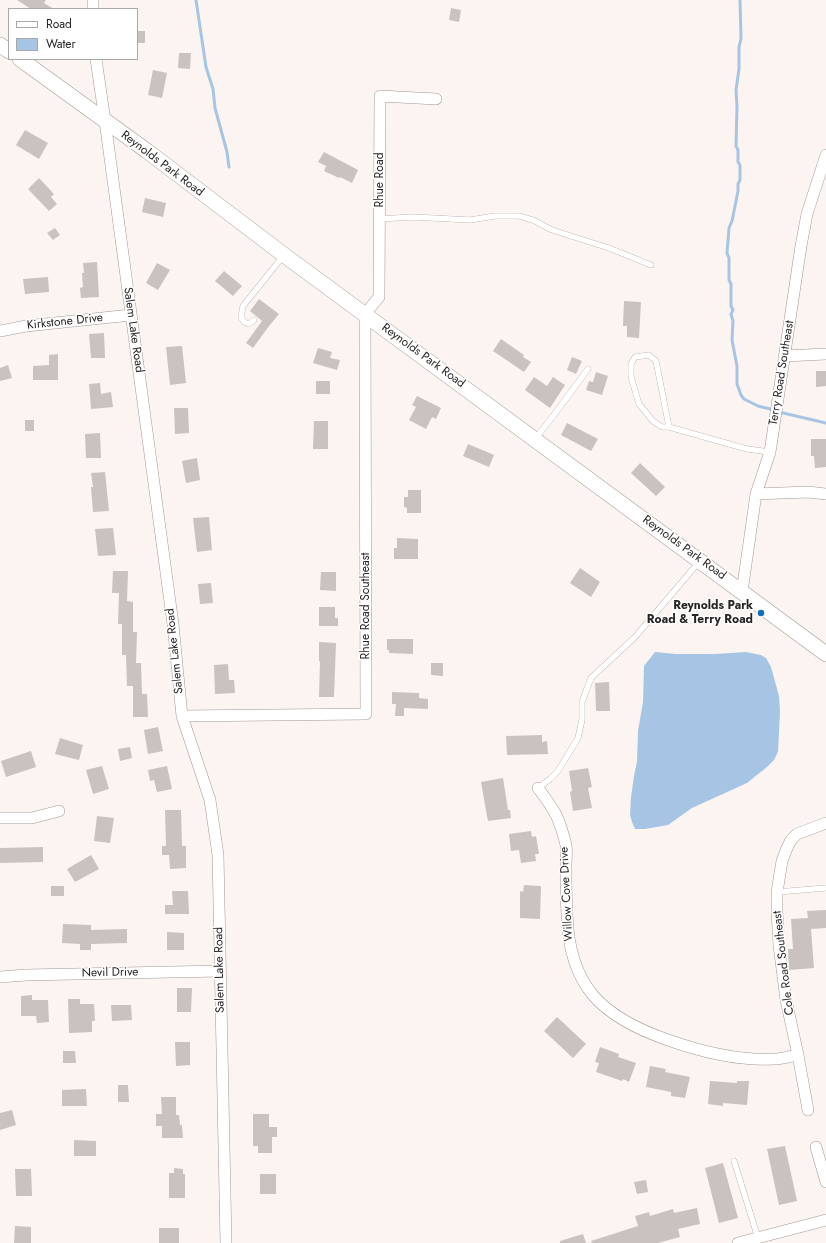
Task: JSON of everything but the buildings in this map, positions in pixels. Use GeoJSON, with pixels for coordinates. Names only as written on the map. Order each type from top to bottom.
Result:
{"type":"FeatureCollection","features":[{"type":"Feature","properties":{"kind":"main road","name":"Reynolds Park Road"},"geometry":{"type":"LineString","coordinates":[[21,60],[826,654]]}},
{"type":"Feature","properties":{"kind":"street","name":"Salem Lake Road"},"geometry":{"type":"LineString","coordinates":[[96,60],[173,624],[182,716],[210,800],[218,855],[226,1243]]}},
{"type":"Feature","properties":{"kind":"street","name":"Rhue Road"},"geometry":{"type":"LineString","coordinates":[[365,314],[379,297],[380,96],[436,99]]}},
{"type":"Feature","properties":{"kind":"street","name":"Terry Road Southeast"},"geometry":{"type":"LineString","coordinates":[[742,592],[756,494],[770,452],[807,214],[826,155]]}},
{"type":"Feature","properties":{"kind":"street","name":"Rhue Road Southeast"},"geometry":{"type":"LineString","coordinates":[[182,716],[366,714],[365,314]]}},
{"type":"Feature","properties":{"kind":"street","name":"Kirkstone Drive"},"geometry":{"type":"LineString","coordinates":[[0,331],[26,326],[131,315]]}},
{"type":"Feature","properties":{"kind":"street"},"geometry":{"type":"LineString","coordinates":[[785,356],[826,354]]}},
{"type":"Feature","properties":{"kind":"street"},"geometry":{"type":"LineString","coordinates":[[756,494],[808,492],[826,494]]}},
{"type":"Feature","properties":{"kind":"street","name":"Willow Cove Drive"},"geometry":{"type":"LineString","coordinates":[[538,788],[556,814],[566,845],[569,943],[577,970],[583,983],[591,994],[601,1004],[616,1015],[636,1027],[653,1035],[688,1047],[734,1057],[757,1059],[775,1059],[798,1055]]}},
{"type":"Feature","properties":{"kind":"street"},"geometry":{"type":"LineString","coordinates":[[0,818],[32,818],[59,811]]}},
{"type":"Feature","properties":{"kind":"street","name":"Cole Road Southeast"},"geometry":{"type":"LineString","coordinates":[[808,1110],[786,1000],[778,932],[777,892],[782,861],[786,848],[791,840],[798,834],[826,823]]}},
{"type":"Feature","properties":{"kind":"street","name":"Nevil Drive"},"geometry":{"type":"LineString","coordinates":[[0,977],[26,975],[220,971]]}},
{"type":"Feature","properties":{"kind":"street"},"geometry":{"type":"LineString","coordinates":[[816,1147],[826,1182]]}},
{"type":"Feature","properties":{"kind":"street"},"geometry":{"type":"LineString","coordinates":[[738,1243],[826,1220]]}},
{"type":"Feature","properties":{"kind":"lane"},"geometry":{"type":"LineString","coordinates":[[379,219],[413,217],[470,220],[495,216],[519,216],[533,220],[552,230],[609,248],[651,265]]}},
{"type":"Feature","properties":{"kind":"lane"},"geometry":{"type":"LineString","coordinates":[[254,320],[249,324],[244,322],[241,317],[243,306],[284,255]]}},
{"type":"Feature","properties":{"kind":"lane"},"geometry":{"type":"LineString","coordinates":[[669,427],[656,361],[649,355],[635,357],[631,364],[631,377],[639,404],[653,421],[662,427],[669,427],[747,449],[770,452]]}},
{"type":"Feature","properties":{"kind":"lane"},"geometry":{"type":"LineString","coordinates":[[535,439],[588,369]]}},
{"type":"Feature","properties":{"kind":"lane"},"geometry":{"type":"LineString","coordinates":[[538,788],[558,771],[578,738],[582,720],[582,702],[591,678],[635,637],[700,560]]}},
{"type":"Feature","properties":{"kind":"lane"},"geometry":{"type":"LineString","coordinates":[[777,892],[826,888]]}},
{"type":"Feature","properties":{"kind":"lane"},"geometry":{"type":"LineString","coordinates":[[734,1161],[758,1238]]}},
{"type":"Feature","properties":{"kind":"water"},"geometry":{"type":"Polygon","coordinates":[[[655,652],[676,654],[715,654],[746,652],[761,655],[766,658],[771,667],[779,696],[780,712],[778,752],[774,760],[767,767],[747,783],[692,808],[668,825],[645,829],[635,829],[630,815],[631,797],[637,761],[638,731],[643,702],[644,666],[655,652]]]}},
{"type":"Feature","properties":{"kind":"waterway"},"geometry":{"type":"LineString","coordinates":[[196,0],[206,67],[213,89],[215,108],[227,152],[229,167]]}},
{"type":"Feature","properties":{"kind":"waterway"},"geometry":{"type":"LineString","coordinates":[[740,0],[741,39],[739,47],[739,69],[736,90],[736,146],[738,150],[738,162],[740,165],[740,180],[732,221],[729,228],[727,253],[729,258],[729,280],[731,284],[731,306],[733,310],[731,314],[733,321],[732,340],[737,366],[737,384],[741,395],[744,399],[758,406],[774,410]]}},
{"type":"Feature","properties":{"kind":"waterway"},"geometry":{"type":"LineString","coordinates":[[779,412],[826,423]]}},
{"type":"Feature","properties":{"kind":"place","name":"Reynolds Park Road & Terry Road"},"geometry":{"type":"Point","coordinates":[761,613]}}]}
